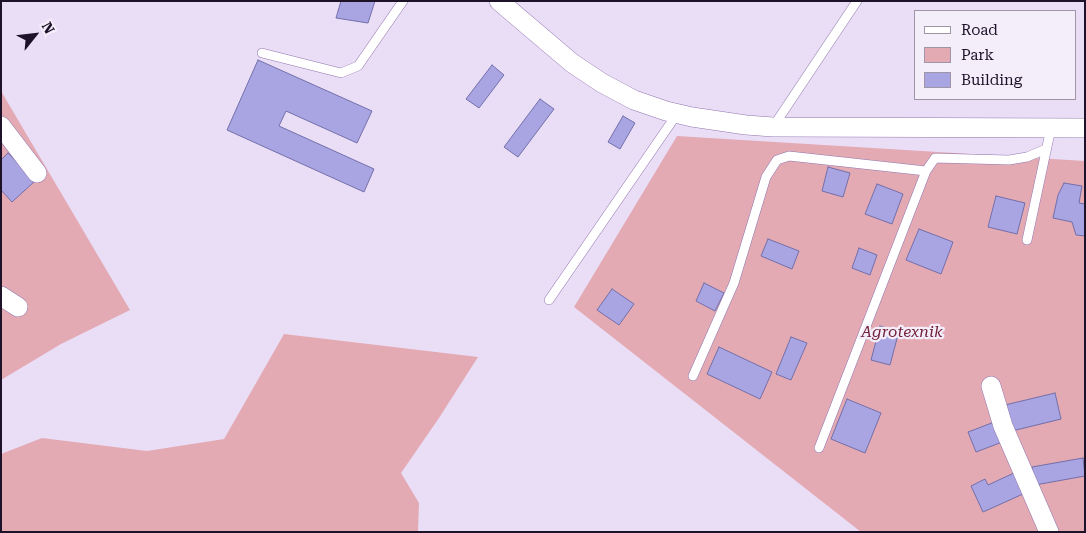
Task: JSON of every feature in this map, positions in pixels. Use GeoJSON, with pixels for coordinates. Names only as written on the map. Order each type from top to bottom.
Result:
{"type":"FeatureCollection","features":[{"type":"Feature","properties":{"kind":"street"},"geometry":{"type":"LineString","coordinates":[[499,1],[587,74],[634,100],[677,114],[718,122],[772,128],[1085,128]]}},
{"type":"Feature","properties":{"kind":"street"},"geometry":{"type":"LineString","coordinates":[[1,126],[36,173]]}},
{"type":"Feature","properties":{"kind":"street"},"geometry":{"type":"LineString","coordinates":[[1,296],[18,307]]}},
{"type":"Feature","properties":{"kind":"street"},"geometry":{"type":"LineString","coordinates":[[991,386],[1003,426],[1049,532]]}},
{"type":"Feature","properties":{"kind":"lane"},"geometry":{"type":"LineString","coordinates":[[262,53],[342,73],[358,66],[403,1]]}},
{"type":"Feature","properties":{"kind":"lane"},"geometry":{"type":"LineString","coordinates":[[772,128],[857,1]]}},
{"type":"Feature","properties":{"kind":"lane"},"geometry":{"type":"LineString","coordinates":[[549,300],[677,114]]}},
{"type":"Feature","properties":{"kind":"lane"},"geometry":{"type":"LineString","coordinates":[[1027,240],[1051,128]]}},
{"type":"Feature","properties":{"kind":"lane"},"geometry":{"type":"LineString","coordinates":[[820,448],[926,171],[935,158],[1009,160],[1027,157],[1046,149]]}},
{"type":"Feature","properties":{"kind":"lane"},"geometry":{"type":"LineString","coordinates":[[693,376],[734,283],[766,177],[777,160],[789,156],[926,171]]}},
{"type":"Feature","properties":{"kind":"green space"},"geometry":{"type":"Polygon","coordinates":[[[1,91],[130,310],[61,344],[1,380],[1,91]]]}},
{"type":"Feature","properties":{"kind":"green space","name":"Agrotexnik"},"geometry":{"type":"Polygon","coordinates":[[[677,136],[1085,161],[1085,532],[861,532],[574,307],[677,136]]]}},
{"type":"Feature","properties":{"kind":"green space"},"geometry":{"type":"Polygon","coordinates":[[[284,334],[478,357],[401,473],[419,503],[418,532],[1,532],[1,454],[42,438],[147,451],[224,439],[284,334]]]}},
{"type":"Feature","properties":{"kind":"building"},"geometry":{"type":"Polygon","coordinates":[[[341,1],[375,1],[368,23],[336,18],[341,1]]]}},
{"type":"Feature","properties":{"kind":"building"},"geometry":{"type":"Polygon","coordinates":[[[258,60],[372,111],[357,143],[286,111],[279,126],[374,169],[364,192],[227,130],[258,60]]]}},
{"type":"Feature","properties":{"kind":"building"},"geometry":{"type":"Polygon","coordinates":[[[492,65],[504,75],[479,108],[466,99],[492,65]]]}},
{"type":"Feature","properties":{"kind":"building"},"geometry":{"type":"Polygon","coordinates":[[[540,99],[554,109],[518,157],[504,147],[540,99]]]}},
{"type":"Feature","properties":{"kind":"building"},"geometry":{"type":"Polygon","coordinates":[[[623,116],[635,123],[620,149],[608,142],[623,116]]]}},
{"type":"Feature","properties":{"kind":"building"},"geometry":{"type":"Polygon","coordinates":[[[8,153],[35,181],[12,202],[1,190],[1,160],[8,153]]]}},
{"type":"Feature","properties":{"kind":"building"},"geometry":{"type":"Polygon","coordinates":[[[828,167],[850,173],[843,197],[822,191],[828,167]]]}},
{"type":"Feature","properties":{"kind":"building"},"geometry":{"type":"Polygon","coordinates":[[[1064,183],[1082,186],[1079,203],[1085,204],[1085,236],[1076,235],[1072,222],[1053,218],[1058,195],[1064,183]]]}},
{"type":"Feature","properties":{"kind":"building"},"geometry":{"type":"Polygon","coordinates":[[[877,184],[903,194],[892,224],[865,214],[877,184]]]}},
{"type":"Feature","properties":{"kind":"building"},"geometry":{"type":"Polygon","coordinates":[[[996,196],[1025,203],[1017,234],[988,227],[996,196]]]}},
{"type":"Feature","properties":{"kind":"building"},"geometry":{"type":"Polygon","coordinates":[[[919,229],[953,242],[941,274],[906,260],[919,229]]]}},
{"type":"Feature","properties":{"kind":"building"},"geometry":{"type":"Polygon","coordinates":[[[768,239],[799,251],[792,269],[761,256],[768,239]]]}},
{"type":"Feature","properties":{"kind":"building"},"geometry":{"type":"Polygon","coordinates":[[[859,248],[877,255],[870,275],[852,268],[859,248]]]}},
{"type":"Feature","properties":{"kind":"building"},"geometry":{"type":"Polygon","coordinates":[[[704,283],[724,293],[715,311],[696,301],[704,283]]]}},
{"type":"Feature","properties":{"kind":"building"},"geometry":{"type":"Polygon","coordinates":[[[612,289],[634,304],[619,325],[597,310],[612,289]]]}},
{"type":"Feature","properties":{"kind":"building"},"geometry":{"type":"Polygon","coordinates":[[[880,326],[899,331],[890,365],[871,360],[880,326]]]}},
{"type":"Feature","properties":{"kind":"building"},"geometry":{"type":"Polygon","coordinates":[[[791,337],[807,343],[791,380],[776,374],[791,337]]]}},
{"type":"Feature","properties":{"kind":"building"},"geometry":{"type":"Polygon","coordinates":[[[719,347],[772,372],[760,399],[707,374],[719,347]]]}},
{"type":"Feature","properties":{"kind":"building"},"geometry":{"type":"Polygon","coordinates":[[[1055,393],[1061,419],[1012,431],[1005,405],[1055,393]]]}},
{"type":"Feature","properties":{"kind":"building"},"geometry":{"type":"Polygon","coordinates":[[[847,399],[881,413],[865,453],[831,439],[847,399]]]}},
{"type":"Feature","properties":{"kind":"building"},"geometry":{"type":"Polygon","coordinates":[[[997,421],[1005,441],[976,452],[968,432],[997,421]]]}},
{"type":"Feature","properties":{"kind":"building"},"geometry":{"type":"Polygon","coordinates":[[[1083,458],[1085,476],[1035,485],[1032,467],[1083,458]]]}},
{"type":"Feature","properties":{"kind":"building"},"geometry":{"type":"Polygon","coordinates":[[[1014,473],[1023,494],[983,512],[971,486],[985,479],[988,485],[1014,473]]]}}]}
